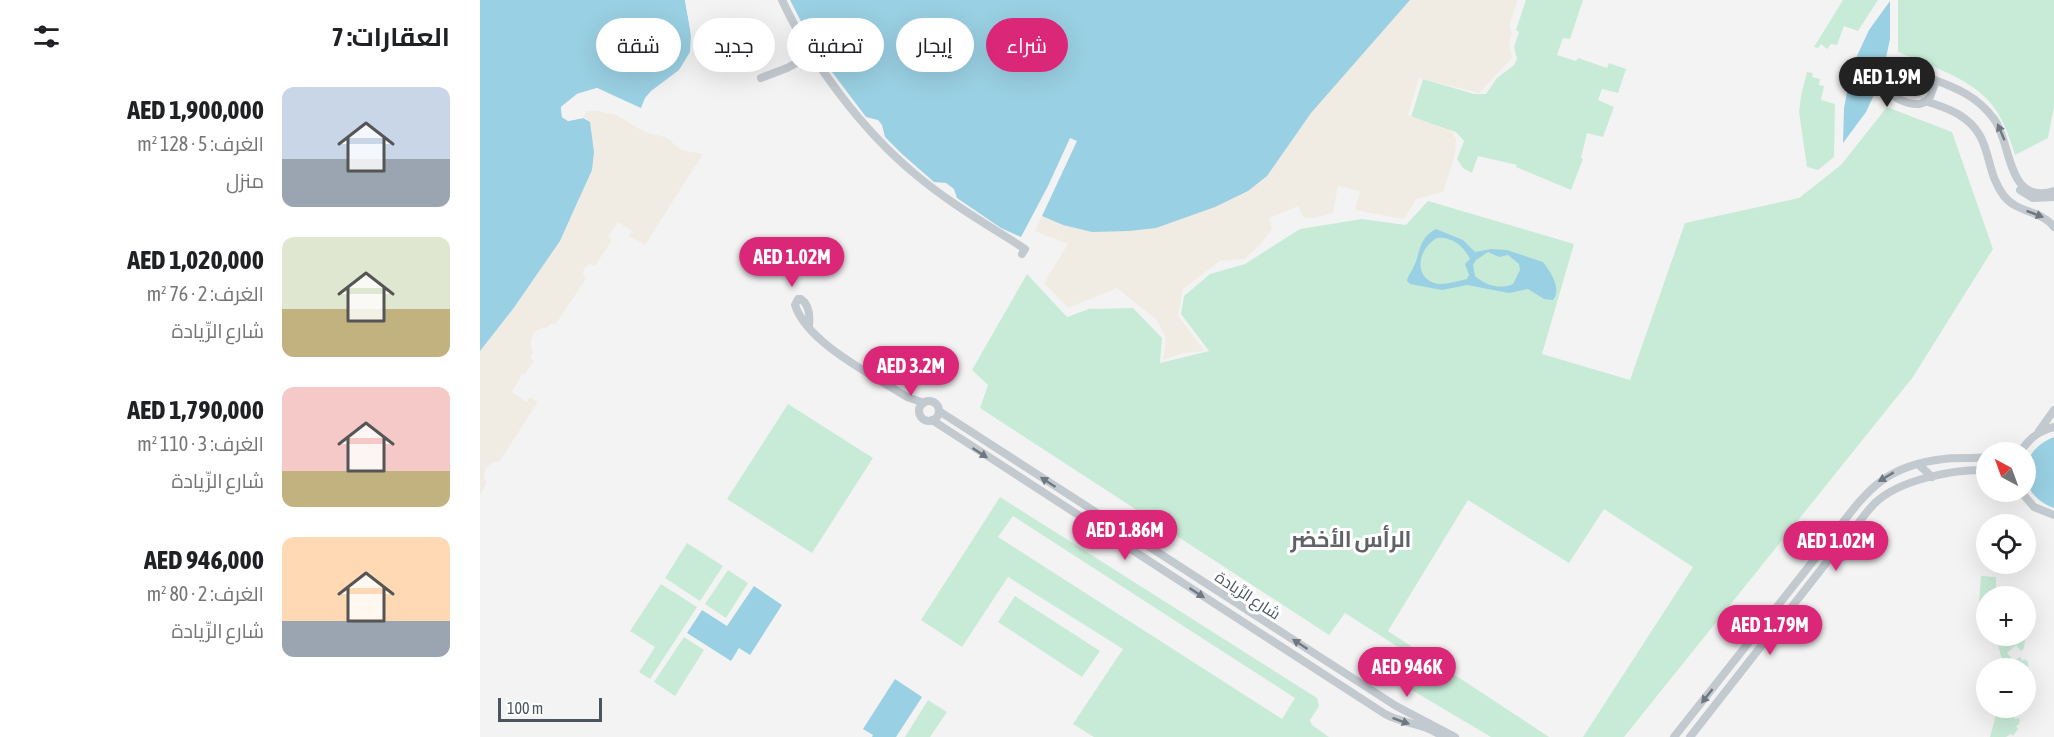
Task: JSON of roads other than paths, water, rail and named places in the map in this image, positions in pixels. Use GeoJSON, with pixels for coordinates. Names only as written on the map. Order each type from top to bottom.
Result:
{"type":"FeatureCollection","features":[{"type":"Feature","properties":{"kind":"street"},"geometry":{"type":"LineString","coordinates":[[782,0],[792,18]]}},
{"type":"Feature","properties":{"kind":"street"},"geometry":{"type":"LineString","coordinates":[[1903,65],[1929,74],[1932,79],[1933,92],[1925,102],[1919,104],[1892,96],[1884,86],[1885,74],[1890,68],[1903,65]]}},
{"type":"Feature","properties":{"kind":"street"},"geometry":{"type":"LineString","coordinates":[[761,78],[787,68]]}},
{"type":"Feature","properties":{"kind":"street"},"geometry":{"type":"LineString","coordinates":[[826,72],[849,104],[887,148],[915,175],[950,201],[1025,249],[1022,254]]}},
{"type":"Feature","properties":{"kind":"street"},"geometry":{"type":"LineString","coordinates":[[1932,79],[1964,92],[1987,110],[2002,131],[2011,167],[2022,187],[2033,198],[2054,197]]}},
{"type":"Feature","properties":{"kind":"street"},"geometry":{"type":"LineString","coordinates":[[1925,102],[1958,114],[1978,131],[1987,150],[1993,178],[2005,197],[2013,205],[2043,217],[2054,225]]}},
{"type":"Feature","properties":{"kind":"street"},"geometry":{"type":"LineString","coordinates":[[2022,187],[2038,193],[2054,191]]}},
{"type":"Feature","properties":{"kind":"street"},"geometry":{"type":"LineString","coordinates":[[2013,205],[2022,187]]}},
{"type":"Feature","properties":{"kind":"street"},"geometry":{"type":"LineString","coordinates":[[2054,215],[2054,225]]}},
{"type":"Feature","properties":{"kind":"street"},"geometry":{"type":"LineString","coordinates":[[809,326],[817,338],[830,348],[922,406]]}},
{"type":"Feature","properties":{"kind":"street"},"geometry":{"type":"LineString","coordinates":[[933,402],[939,411],[937,417],[932,420],[923,419],[922,406],[933,402]]}},
{"type":"Feature","properties":{"kind":"street"},"geometry":{"type":"LineString","coordinates":[[2037,434],[2054,410]]}},
{"type":"Feature","properties":{"kind":"street","name":"شارع الرِّيادة"},"geometry":{"type":"LineString","coordinates":[[939,411],[1396,706],[1455,737]]}},
{"type":"Feature","properties":{"kind":"street","name":"شارع الرِّيادة"},"geometry":{"type":"LineString","coordinates":[[932,420],[1384,714],[1433,731],[1443,737]]}},
{"type":"Feature","properties":{"kind":"street"},"geometry":{"type":"LineString","coordinates":[[2028,442],[2037,434],[2054,427]]}},
{"type":"Feature","properties":{"kind":"street"},"geometry":{"type":"LineString","coordinates":[[1838,529],[1862,498],[1879,482],[1892,474],[1918,464],[1943,459],[1976,457]]}},
{"type":"Feature","properties":{"kind":"street"},"geometry":{"type":"LineString","coordinates":[[1918,464],[1932,477]]}},
{"type":"Feature","properties":{"kind":"street"},"geometry":{"type":"LineString","coordinates":[[1849,536],[1838,529],[1831,529],[1822,536],[1821,551],[1830,558],[1840,558],[1847,554],[1850,546],[1849,536],[1869,509],[1881,498],[1900,487],[1932,477],[1976,471]]}},
{"type":"Feature","properties":{"kind":"street"},"geometry":{"type":"LineString","coordinates":[[2030,502],[2034,507],[2054,515]]}},
{"type":"Feature","properties":{"kind":"street"},"geometry":{"type":"LineString","coordinates":[[1674,737],[1821,551]]}},
{"type":"Feature","properties":{"kind":"street"},"geometry":{"type":"LineString","coordinates":[[1690,737],[1830,558]]}},
{"type":"Feature","properties":{"kind":"water"},"geometry":{"type":"Polygon","coordinates":[[[480,0],[685,0],[691,39],[687,61],[681,68],[681,18],[596,18],[596,72],[676,72],[652,92],[641,109],[597,88],[577,94],[561,107],[562,117],[568,121],[583,118],[590,122],[594,152],[592,170],[560,241],[513,309],[480,351],[480,0]]]}},
{"type":"Feature","properties":{"kind":"water"},"geometry":{"type":"Polygon","coordinates":[[[790,0],[1410,0],[1311,113],[1267,176],[1248,191],[1215,207],[1156,228],[1092,232],[1063,225],[1042,216],[1077,141],[1070,138],[1021,237],[1001,228],[957,198],[954,189],[946,183],[934,182],[885,137],[878,120],[866,117],[832,72],[884,72],[884,18],[799,18],[790,0]]]}},
{"type":"Feature","properties":{"kind":"water"},"geometry":{"type":"Polygon","coordinates":[[[1890,1],[1890,39],[1884,67],[1856,58],[1869,30],[1890,1]]]}},
{"type":"Feature","properties":{"kind":"water"},"geometry":{"type":"Polygon","coordinates":[[[1850,77],[1878,86],[1866,112],[1843,143],[1844,108],[1850,77]]]}},
{"type":"Feature","properties":{"kind":"water"},"geometry":{"type":"Polygon","coordinates":[[[1436,229],[1463,240],[1475,252],[1491,249],[1507,250],[1543,262],[1556,286],[1553,300],[1544,299],[1528,289],[1509,293],[1467,285],[1442,290],[1410,284],[1407,281],[1408,277],[1416,263],[1422,242],[1436,229]],[[1437,238],[1427,247],[1421,260],[1421,267],[1427,279],[1438,284],[1467,279],[1469,275],[1465,264],[1470,259],[1464,250],[1452,240],[1437,238]],[[1488,252],[1476,260],[1473,265],[1475,276],[1493,286],[1503,287],[1513,284],[1520,270],[1519,264],[1508,255],[1499,257],[1488,252]]]}},
{"type":"Feature","properties":{"kind":"water"},"geometry":{"type":"Polygon","coordinates":[[[2054,437],[2054,508],[2036,497],[2036,449],[2054,437]]]}},
{"type":"Feature","properties":{"kind":"water"},"geometry":{"type":"Polygon","coordinates":[[[754,586],[782,605],[750,655],[739,648],[731,661],[687,633],[702,610],[727,626],[754,586]]]}},
{"type":"Feature","properties":{"kind":"water"},"geometry":{"type":"Polygon","coordinates":[[[895,679],[922,697],[896,737],[872,737],[873,735],[863,729],[895,679]]]}},
{"type":"Feature","properties":{"kind":"district","name":"الرأس الأخضر"},"geometry":{"type":"Point","coordinates":[1351,539]}}]}
